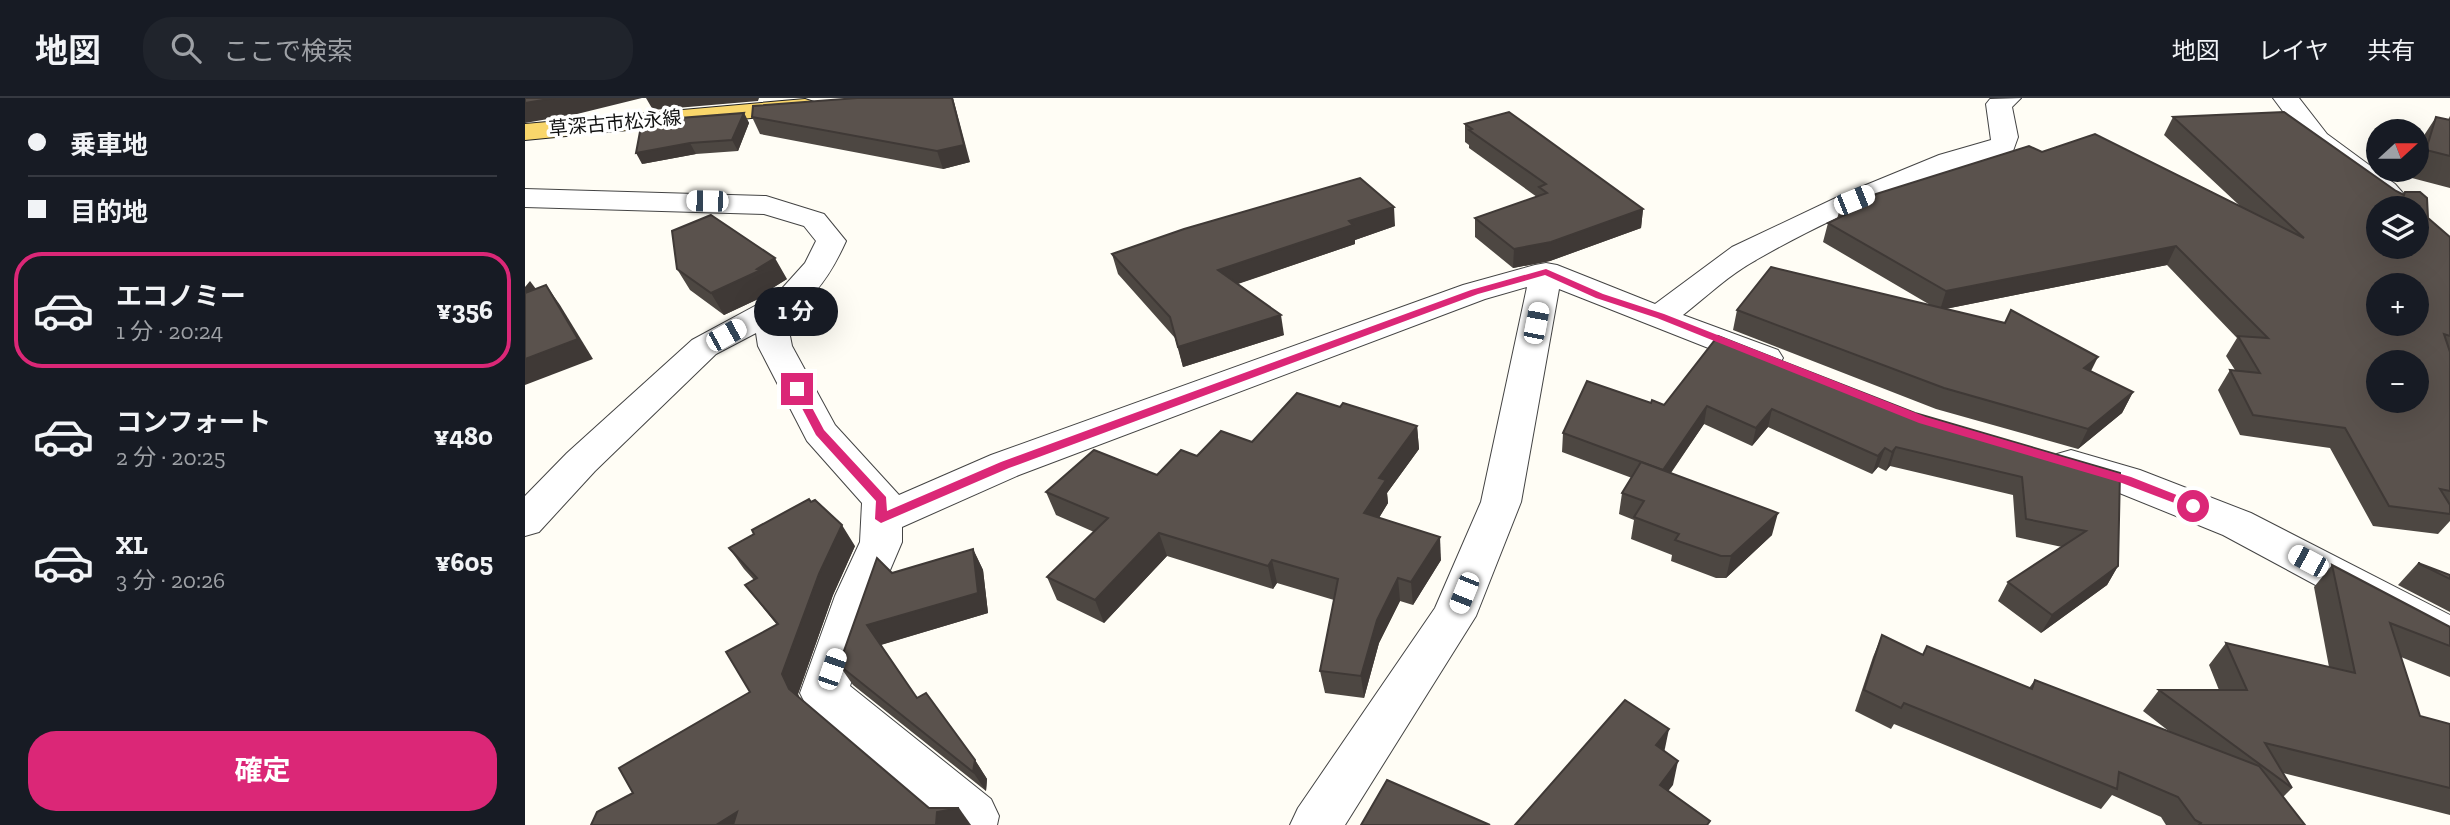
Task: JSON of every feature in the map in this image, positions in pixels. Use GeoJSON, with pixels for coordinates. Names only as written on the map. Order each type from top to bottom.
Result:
{"type":"FeatureCollection","features":[{"type":"Feature","properties":{"kind":"main road","name":"草深古市松永線"},"geometry":{"type":"LineString","coordinates":[[525,132],[832,105]]}},
{"type":"Feature","properties":{"kind":"street"},"geometry":{"type":"LineString","coordinates":[[1660,316],[1743,254],[1854,200],[1949,161],[2004,145],[1999,104],[2008,98]]}},
{"type":"Feature","properties":{"kind":"street"},"geometry":{"type":"LineString","coordinates":[[2286,98],[2318,140],[2391,196]]}},
{"type":"Feature","properties":{"kind":"street"},"geometry":{"type":"LineString","coordinates":[[525,198],[766,205],[814,220],[831,241],[819,266],[789,301],[704,347],[581,462],[525,521]]}},
{"type":"Feature","properties":{"kind":"street"},"geometry":{"type":"LineString","coordinates":[[1316,825],[1454,616],[1459,604],[1501,502],[1546,272]]}},
{"type":"Feature","properties":{"kind":"street"},"geometry":{"type":"LineString","coordinates":[[881,519],[1005,465],[1474,292],[1546,272],[1600,296],[1660,316],[1798,371]]}},
{"type":"Feature","properties":{"kind":"street"},"geometry":{"type":"LineString","coordinates":[[769,311],[775,346],[820,432],[882,500],[881,542],[857,596],[824,693],[973,816],[971,825]]}},
{"type":"Feature","properties":{"kind":"street"},"geometry":{"type":"LineString","coordinates":[[2037,453],[2126,480],[2237,524],[2450,636]]}},
{"type":"Feature","properties":{"kind":"building"},"geometry":{"type":"Polygon","coordinates":[[[525,98],[555,98],[525,103],[525,98]]]}},
{"type":"Feature","properties":{"kind":"building"},"geometry":{"type":"Polygon","coordinates":[[[857,98],[952,98],[964,145],[937,151],[752,117],[753,106],[857,98]]]}},
{"type":"Feature","properties":{"kind":"building"},"geometry":{"type":"Polygon","coordinates":[[[1509,112],[1643,209],[1551,242],[1514,249],[1475,218],[1547,193],[1539,187],[1546,184],[1469,130],[1472,129],[1465,124],[1509,112]]]}},
{"type":"Feature","properties":{"kind":"building"},"geometry":{"type":"Polygon","coordinates":[[[2284,112],[2366,170],[2366,182],[2383,182],[2404,195],[2405,192],[2420,192],[2425,196],[2366,196],[2366,259],[2429,259],[2429,219],[2450,237],[2450,336],[2444,334],[2450,352],[2450,491],[2440,489],[2450,505],[2450,514],[2389,506],[2345,428],[2253,415],[2230,370],[2260,373],[2238,336],[2268,338],[2176,246],[1946,291],[1828,223],[1853,211],[1841,205],[2029,146],[2042,152],[2095,134],[2304,238],[2173,117],[2284,112]]]}},
{"type":"Feature","properties":{"kind":"building"},"geometry":{"type":"Polygon","coordinates":[[[744,113],[732,140],[690,143],[636,153],[642,121],[744,113]]]}},
{"type":"Feature","properties":{"kind":"building"},"geometry":{"type":"Polygon","coordinates":[[[2436,117],[2450,120],[2450,156],[2429,151],[2429,140],[2436,117]]]}},
{"type":"Feature","properties":{"kind":"building"},"geometry":{"type":"Polygon","coordinates":[[[1360,178],[1394,207],[1349,221],[1353,225],[1218,270],[1281,315],[1178,347],[1170,317],[1112,254],[1184,229],[1360,178]]]}},
{"type":"Feature","properties":{"kind":"building"},"geometry":{"type":"Polygon","coordinates":[[[711,215],[775,258],[757,269],[761,270],[711,293],[677,269],[672,231],[711,215]]]}},
{"type":"Feature","properties":{"kind":"building"},"geometry":{"type":"Polygon","coordinates":[[[1771,267],[2005,323],[2011,310],[2098,357],[2084,368],[2133,392],[2088,429],[1944,388],[1737,310],[1771,267]]]}},
{"type":"Feature","properties":{"kind":"building"},"geometry":{"type":"Polygon","coordinates":[[[546,285],[578,339],[525,359],[525,293],[546,285]]]}},
{"type":"Feature","properties":{"kind":"building"},"geometry":{"type":"Polygon","coordinates":[[[1718,336],[1915,413],[2120,473],[2118,566],[2052,615],[2008,582],[2086,531],[2026,519],[2022,477],[1896,447],[1892,452],[1885,448],[1878,456],[1772,409],[1756,428],[1707,406],[1663,470],[1563,433],[1587,381],[1664,405],[1718,336]]]}},
{"type":"Feature","properties":{"kind":"building"},"geometry":{"type":"Polygon","coordinates":[[[1297,393],[1340,407],[1343,403],[1417,426],[1379,478],[1386,480],[1364,513],[1440,537],[1411,582],[1398,578],[1377,620],[1361,676],[1320,671],[1338,579],[1272,560],[1268,566],[1159,533],[1095,600],[1047,577],[1108,518],[1046,492],[1094,450],[1157,475],[1181,450],[1197,456],[1221,431],[1252,442],[1297,393]]]}},
{"type":"Feature","properties":{"kind":"building"},"geometry":{"type":"Polygon","coordinates":[[[1641,462],[1778,513],[1731,556],[1721,556],[1675,540],[1679,534],[1634,517],[1644,501],[1622,493],[1641,462]]]}},
{"type":"Feature","properties":{"kind":"building"},"geometry":{"type":"Polygon","coordinates":[[[809,499],[811,502],[815,500],[842,525],[819,574],[782,674],[789,689],[929,808],[959,808],[937,812],[936,825],[733,825],[737,812],[716,825],[591,825],[597,812],[633,793],[619,768],[750,692],[726,652],[778,624],[745,585],[757,578],[729,548],[754,534],[752,530],[809,499]]]}},
{"type":"Feature","properties":{"kind":"building"},"geometry":{"type":"Polygon","coordinates":[[[973,549],[978,593],[867,625],[917,698],[926,693],[975,760],[973,772],[839,665],[877,558],[892,573],[973,549]]]}},
{"type":"Feature","properties":{"kind":"building"},"geometry":{"type":"Polygon","coordinates":[[[2418,563],[2450,575],[2450,579],[2418,563]]]}},
{"type":"Feature","properties":{"kind":"building"},"geometry":{"type":"Polygon","coordinates":[[[2332,565],[2450,627],[2450,646],[2390,623],[2420,716],[2450,724],[2450,788],[2265,743],[2292,788],[2159,690],[2247,690],[2226,643],[2355,673],[2332,565]]]}},
{"type":"Feature","properties":{"kind":"building"},"geometry":{"type":"Polygon","coordinates":[[[1882,635],[1923,655],[1927,646],[2032,689],[2035,680],[2259,766],[2305,825],[2199,825],[2201,823],[2195,820],[2178,797],[2119,772],[2117,789],[1904,703],[1901,708],[1864,690],[1882,635]]]}},
{"type":"Feature","properties":{"kind":"building"},"geometry":{"type":"Polygon","coordinates":[[[1625,700],[1669,729],[1656,745],[1678,761],[1660,785],[1710,821],[1707,825],[1515,825],[1625,700]]]}},
{"type":"Feature","properties":{"kind":"building"},"geometry":{"type":"Polygon","coordinates":[[[1387,780],[1490,825],[1361,825],[1387,780]]]}},
{"type":"Feature","properties":{"kind":"route"},"geometry":{"type":"LineString","coordinates":[[797,389],[820,432],[882,500],[881,519],[1005,465],[1474,292],[1546,272],[1600,296],[1660,316],[1922,420],[2126,480],[2193,506]]}}]}
